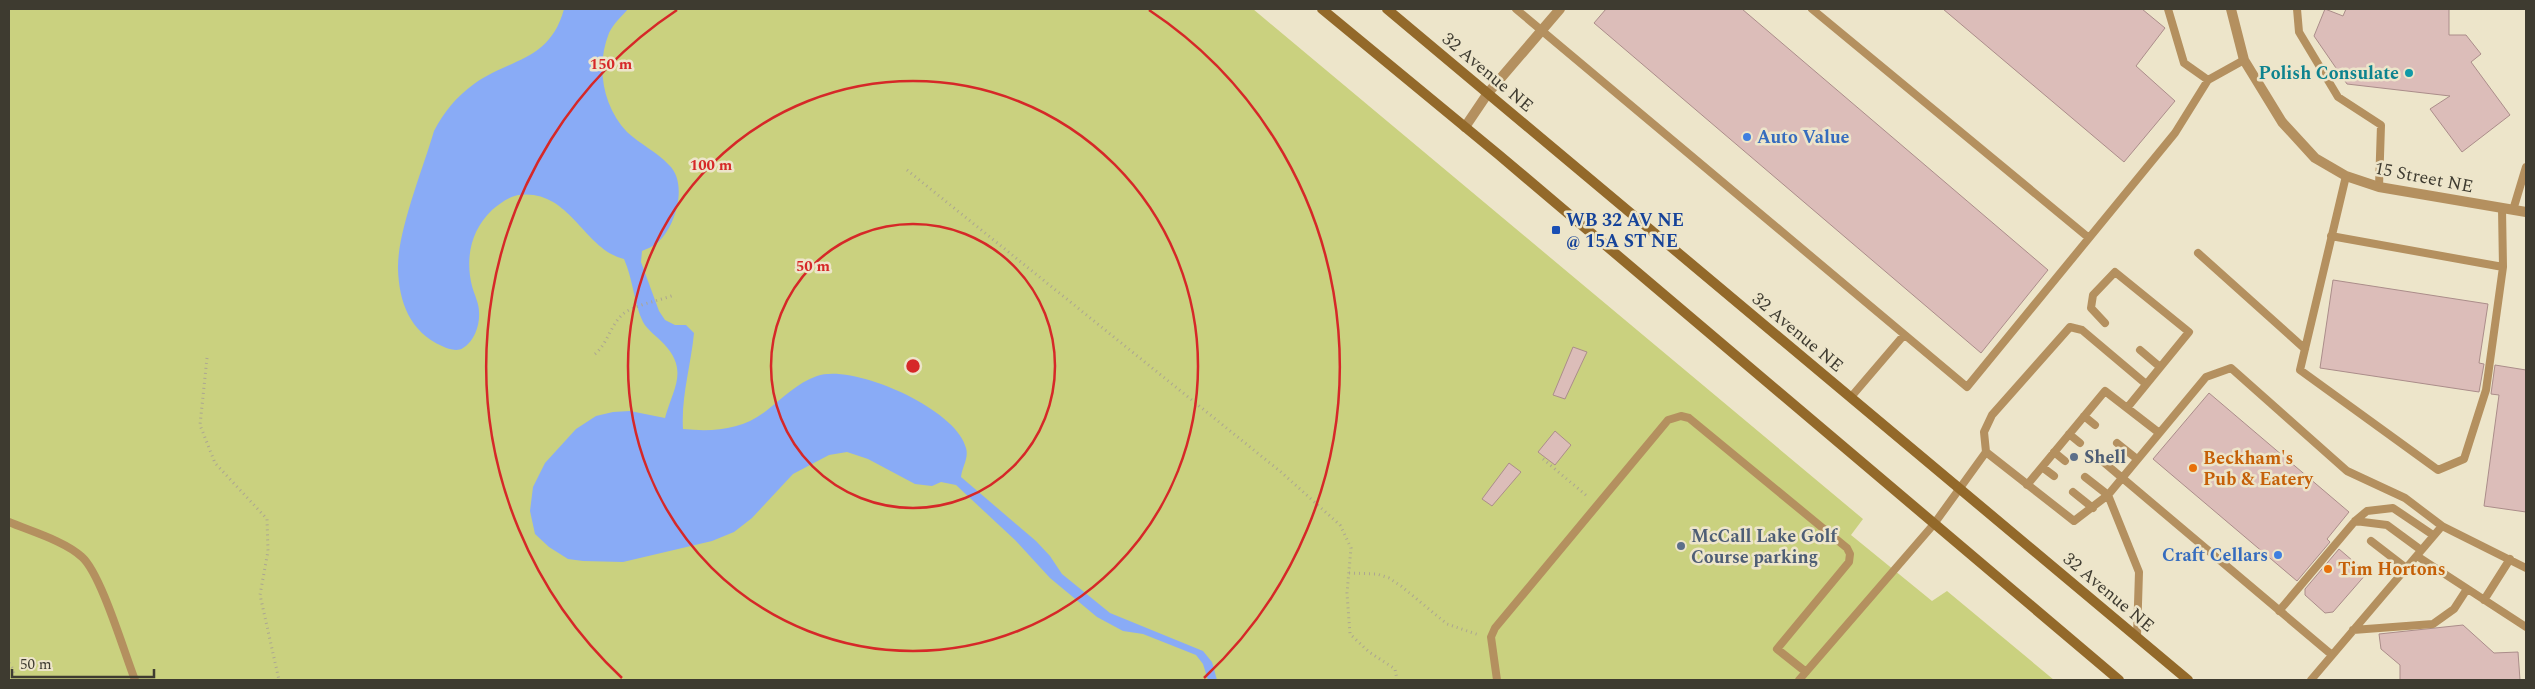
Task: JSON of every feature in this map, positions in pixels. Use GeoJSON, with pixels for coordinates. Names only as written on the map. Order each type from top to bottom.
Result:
{"type":"FeatureCollection","features":[{"type":"Feature","properties":{"kind":"main road"},"geometry":{"type":"LineString","coordinates":[[1322,9],[1465,127],[2119,680]]}},
{"type":"Feature","properties":{"kind":"main road","name":"32 Avenue NE"},"geometry":{"type":"LineString","coordinates":[[1387,9],[2188,680]]}},
{"type":"Feature","properties":{"kind":"street"},"geometry":{"type":"LineString","coordinates":[[1465,127],[1488,93],[1560,9]]}},
{"type":"Feature","properties":{"kind":"street","name":"15 Street NE"},"geometry":{"type":"LineString","coordinates":[[2230,9],[2244,60],[2282,122],[2316,158],[2346,176],[2379,188],[2526,212]]}},
{"type":"Feature","properties":{"kind":"lane"},"geometry":{"type":"LineString","coordinates":[[1516,9],[1967,387],[2175,133],[2208,80],[2244,60]]}},
{"type":"Feature","properties":{"kind":"lane"},"geometry":{"type":"LineString","coordinates":[[1812,9],[2089,238]]}},
{"type":"Feature","properties":{"kind":"lane"},"geometry":{"type":"LineString","coordinates":[[2168,9],[2184,63],[2208,80]]}},
{"type":"Feature","properties":{"kind":"lane"},"geometry":{"type":"LineString","coordinates":[[2297,9],[2299,32],[2338,97],[2380,125],[2379,188]]}},
{"type":"Feature","properties":{"kind":"lane"},"geometry":{"type":"LineString","coordinates":[[2514,210],[2526,167]]}},
{"type":"Feature","properties":{"kind":"lane"},"geometry":{"type":"LineString","coordinates":[[2346,176],[2300,370],[2438,470],[2464,459],[2486,390],[2504,267],[2502,209]]}},
{"type":"Feature","properties":{"kind":"lane"},"geometry":{"type":"LineString","coordinates":[[2331,236],[2504,267]]}},
{"type":"Feature","properties":{"kind":"lane"},"geometry":{"type":"LineString","coordinates":[[2198,253],[2305,349]]}},
{"type":"Feature","properties":{"kind":"lane"},"geometry":{"type":"LineString","coordinates":[[2105,323],[2091,308],[2093,295],[2115,272],[2189,332],[2127,408]]}},
{"type":"Feature","properties":{"kind":"lane"},"geometry":{"type":"LineString","coordinates":[[1799,680],[1934,524],[1986,452],[1984,432],[1992,415],[2070,327],[2082,330],[2146,384]]}},
{"type":"Feature","properties":{"kind":"lane"},"geometry":{"type":"LineString","coordinates":[[1851,397],[1904,335]]}},
{"type":"Feature","properties":{"kind":"lane"},"geometry":{"type":"LineString","coordinates":[[2140,350],[2160,367]]}},
{"type":"Feature","properties":{"kind":"lane"},"geometry":{"type":"LineString","coordinates":[[1986,452],[2074,521],[2108,495],[2158,432],[2206,378],[2231,368],[2347,471],[2405,498],[2442,526],[2526,567]]}},
{"type":"Feature","properties":{"kind":"lane"},"geometry":{"type":"LineString","coordinates":[[2027,485],[2105,391],[2158,432]]}},
{"type":"Feature","properties":{"kind":"lane"},"geometry":{"type":"LineString","coordinates":[[1497,680],[1490,638],[1501,621],[1668,420],[1681,416],[1690,418],[1847,548],[1850,554],[1849,562],[1777,649],[1806,672]]}},
{"type":"Feature","properties":{"kind":"lane"},"geometry":{"type":"LineString","coordinates":[[2084,416],[2095,425]]}},
{"type":"Feature","properties":{"kind":"lane"},"geometry":{"type":"LineString","coordinates":[[2069,434],[2080,443]]}},
{"type":"Feature","properties":{"kind":"lane"},"geometry":{"type":"LineString","coordinates":[[2117,443],[2137,459]]}},
{"type":"Feature","properties":{"kind":"lane"},"geometry":{"type":"LineString","coordinates":[[2054,452],[2065,461]]}},
{"type":"Feature","properties":{"kind":"lane"},"geometry":{"type":"LineString","coordinates":[[2101,460],[2332,655]]}},
{"type":"Feature","properties":{"kind":"lane"},"geometry":{"type":"LineString","coordinates":[[2042,467],[2054,476]]}},
{"type":"Feature","properties":{"kind":"lane"},"geometry":{"type":"LineString","coordinates":[[2085,477],[2108,495],[2140,572],[2137,636]]}},
{"type":"Feature","properties":{"kind":"lane"},"geometry":{"type":"LineString","coordinates":[[2073,492],[2093,508]]}},
{"type":"Feature","properties":{"kind":"lane"},"geometry":{"type":"LineString","coordinates":[[2279,611],[2355,521],[2367,511],[2393,508],[2433,535]]}},
{"type":"Feature","properties":{"kind":"lane"},"geometry":{"type":"LineString","coordinates":[[2355,521],[2387,524],[2419,553],[2467,589],[2526,627]]}},
{"type":"Feature","properties":{"kind":"lane"},"geometry":{"type":"LineString","coordinates":[[9,522],[71,549],[82,557],[96,579],[135,680]]}},
{"type":"Feature","properties":{"kind":"lane"},"geometry":{"type":"LineString","coordinates":[[2311,680],[2442,526]]}},
{"type":"Feature","properties":{"kind":"lane"},"geometry":{"type":"LineString","coordinates":[[2372,541],[2406,568]]}},
{"type":"Feature","properties":{"kind":"lane"},"geometry":{"type":"LineString","coordinates":[[2484,600],[2510,558]]}},
{"type":"Feature","properties":{"kind":"lane"},"geometry":{"type":"LineString","coordinates":[[2353,630],[2433,624],[2454,609],[2467,589]]}},
{"type":"Feature","properties":{"kind":"path"},"geometry":{"type":"LineString","coordinates":[[907,170],[1281,472],[1340,525],[1351,548],[1347,593],[1350,634],[1368,652],[1395,669],[1397,680]]}},
{"type":"Feature","properties":{"kind":"path"},"geometry":{"type":"LineString","coordinates":[[595,354],[604,346],[614,324],[631,308],[660,301],[674,295]]}},
{"type":"Feature","properties":{"kind":"path"},"geometry":{"type":"LineString","coordinates":[[207,358],[200,425],[215,463],[267,519],[268,551],[260,595],[279,680]]}},
{"type":"Feature","properties":{"kind":"path"},"geometry":{"type":"LineString","coordinates":[[1543,459],[1578,489]]}},
{"type":"Feature","properties":{"kind":"path"},"geometry":{"type":"LineString","coordinates":[[1349,573],[1377,574],[1389,578],[1447,624],[1490,638]]}},
{"type":"Feature","properties":{"kind":"path"},"geometry":{"type":"LineString","coordinates":[[9,664],[13,669],[15,680]]}},
{"type":"Feature","properties":{"kind":"green space"},"geometry":{"type":"Polygon","coordinates":[[[9,9],[1253,9],[1863,519],[1851,535],[1932,601],[1947,591],[2054,680],[9,680],[9,9]]]}},
{"type":"Feature","properties":{"kind":"water"},"geometry":{"type":"Polygon","coordinates":[[[564,9],[628,9],[615,23],[605,45],[602,72],[607,98],[619,122],[627,132],[669,165],[675,173],[678,183],[677,206],[669,228],[656,244],[642,251],[641,262],[659,311],[665,320],[675,325],[686,325],[694,333],[685,393],[683,429],[716,430],[737,426],[757,417],[797,387],[817,376],[833,374],[854,376],[902,392],[944,418],[958,433],[967,452],[961,477],[1036,541],[1050,556],[1062,574],[1110,613],[1203,651],[1212,662],[1217,680],[1208,680],[1203,664],[1196,655],[1143,634],[1123,631],[1097,617],[1050,578],[1015,540],[956,485],[941,482],[932,486],[915,484],[868,459],[847,452],[829,455],[793,474],[752,518],[734,532],[712,541],[623,562],[583,561],[568,559],[549,547],[535,534],[530,511],[533,487],[545,463],[576,429],[596,416],[613,412],[630,411],[665,418],[675,389],[677,380],[676,363],[664,344],[643,322],[624,259],[610,253],[597,244],[564,210],[551,201],[536,195],[518,195],[504,201],[485,218],[475,235],[469,265],[472,286],[479,309],[479,322],[471,341],[458,350],[452,350],[431,340],[414,324],[404,304],[398,269],[406,219],[434,131],[442,117],[451,105],[474,84],[539,49],[558,26],[564,9]]]}},
{"type":"Feature","properties":{"kind":"building"},"geometry":{"type":"Polygon","coordinates":[[[1606,9],[1742,9],[2048,270],[1981,353],[1594,23],[1606,9]]]}},
{"type":"Feature","properties":{"kind":"building"},"geometry":{"type":"Polygon","coordinates":[[[1943,9],[2142,9],[2165,28],[2136,66],[2175,101],[2124,162],[1943,9]]]}},
{"type":"Feature","properties":{"kind":"building","name":"Polish Consulate"},"geometry":{"type":"Polygon","coordinates":[[[2325,9],[2343,16],[2346,9],[2449,9],[2449,35],[2466,35],[2481,54],[2471,62],[2510,115],[2462,152],[2430,109],[2450,96],[2347,84],[2314,36],[2325,9]]]}},
{"type":"Feature","properties":{"kind":"building"},"geometry":{"type":"Polygon","coordinates":[[[2333,280],[2488,304],[2479,363],[2484,364],[2479,392],[2320,368],[2333,280]]]}},
{"type":"Feature","properties":{"kind":"building"},"geometry":{"type":"Polygon","coordinates":[[[1573,347],[1587,352],[1565,399],[1553,395],[1573,347]]]}},
{"type":"Feature","properties":{"kind":"building"},"geometry":{"type":"Polygon","coordinates":[[[2495,365],[2526,370],[2526,512],[2484,506],[2499,395],[2491,394],[2495,365]]]}},
{"type":"Feature","properties":{"kind":"building"},"geometry":{"type":"Polygon","coordinates":[[[2209,393],[2349,512],[2327,539],[2330,542],[2297,581],[2153,459],[2209,393]]]}},
{"type":"Feature","properties":{"kind":"building"},"geometry":{"type":"Polygon","coordinates":[[[1555,431],[1571,445],[1555,465],[1538,452],[1555,431]]]}},
{"type":"Feature","properties":{"kind":"building"},"geometry":{"type":"Polygon","coordinates":[[[1509,463],[1521,472],[1492,506],[1482,499],[1509,463]]]}},
{"type":"Feature","properties":{"kind":"building"},"geometry":{"type":"Polygon","coordinates":[[[2339,549],[2367,573],[2333,612],[2325,613],[2305,595],[2305,589],[2339,549]]]}},
{"type":"Feature","properties":{"kind":"building"},"geometry":{"type":"Polygon","coordinates":[[[2463,625],[2494,653],[2518,652],[2520,680],[2400,680],[2400,665],[2381,649],[2379,634],[2463,625]]]}},
{"type":"Feature","properties":{"kind":"place","name":"Polish Consulate"},"geometry":{"type":"Point","coordinates":[2409,73]}},
{"type":"Feature","properties":{"kind":"place","name":"Auto Value"},"geometry":{"type":"Point","coordinates":[1747,137]}},
{"type":"Feature","properties":{"kind":"place","name":"WB 32 AV NE @ 15A ST NE"},"geometry":{"type":"Point","coordinates":[1556,230]}},
{"type":"Feature","properties":{"kind":"place","name":"Shell"},"geometry":{"type":"Point","coordinates":[2074,457]}},
{"type":"Feature","properties":{"kind":"place","name":"Beckham's Pub & Eatery"},"geometry":{"type":"Point","coordinates":[2193,468]}},
{"type":"Feature","properties":{"kind":"place","name":"McCall Lake Golf Course parking"},"geometry":{"type":"Point","coordinates":[1681,546]}},
{"type":"Feature","properties":{"kind":"place","name":"Craft Cellars"},"geometry":{"type":"Point","coordinates":[2278,555]}},
{"type":"Feature","properties":{"kind":"place","name":"Tim Hortons"},"geometry":{"type":"Point","coordinates":[2328,569]}}]}
